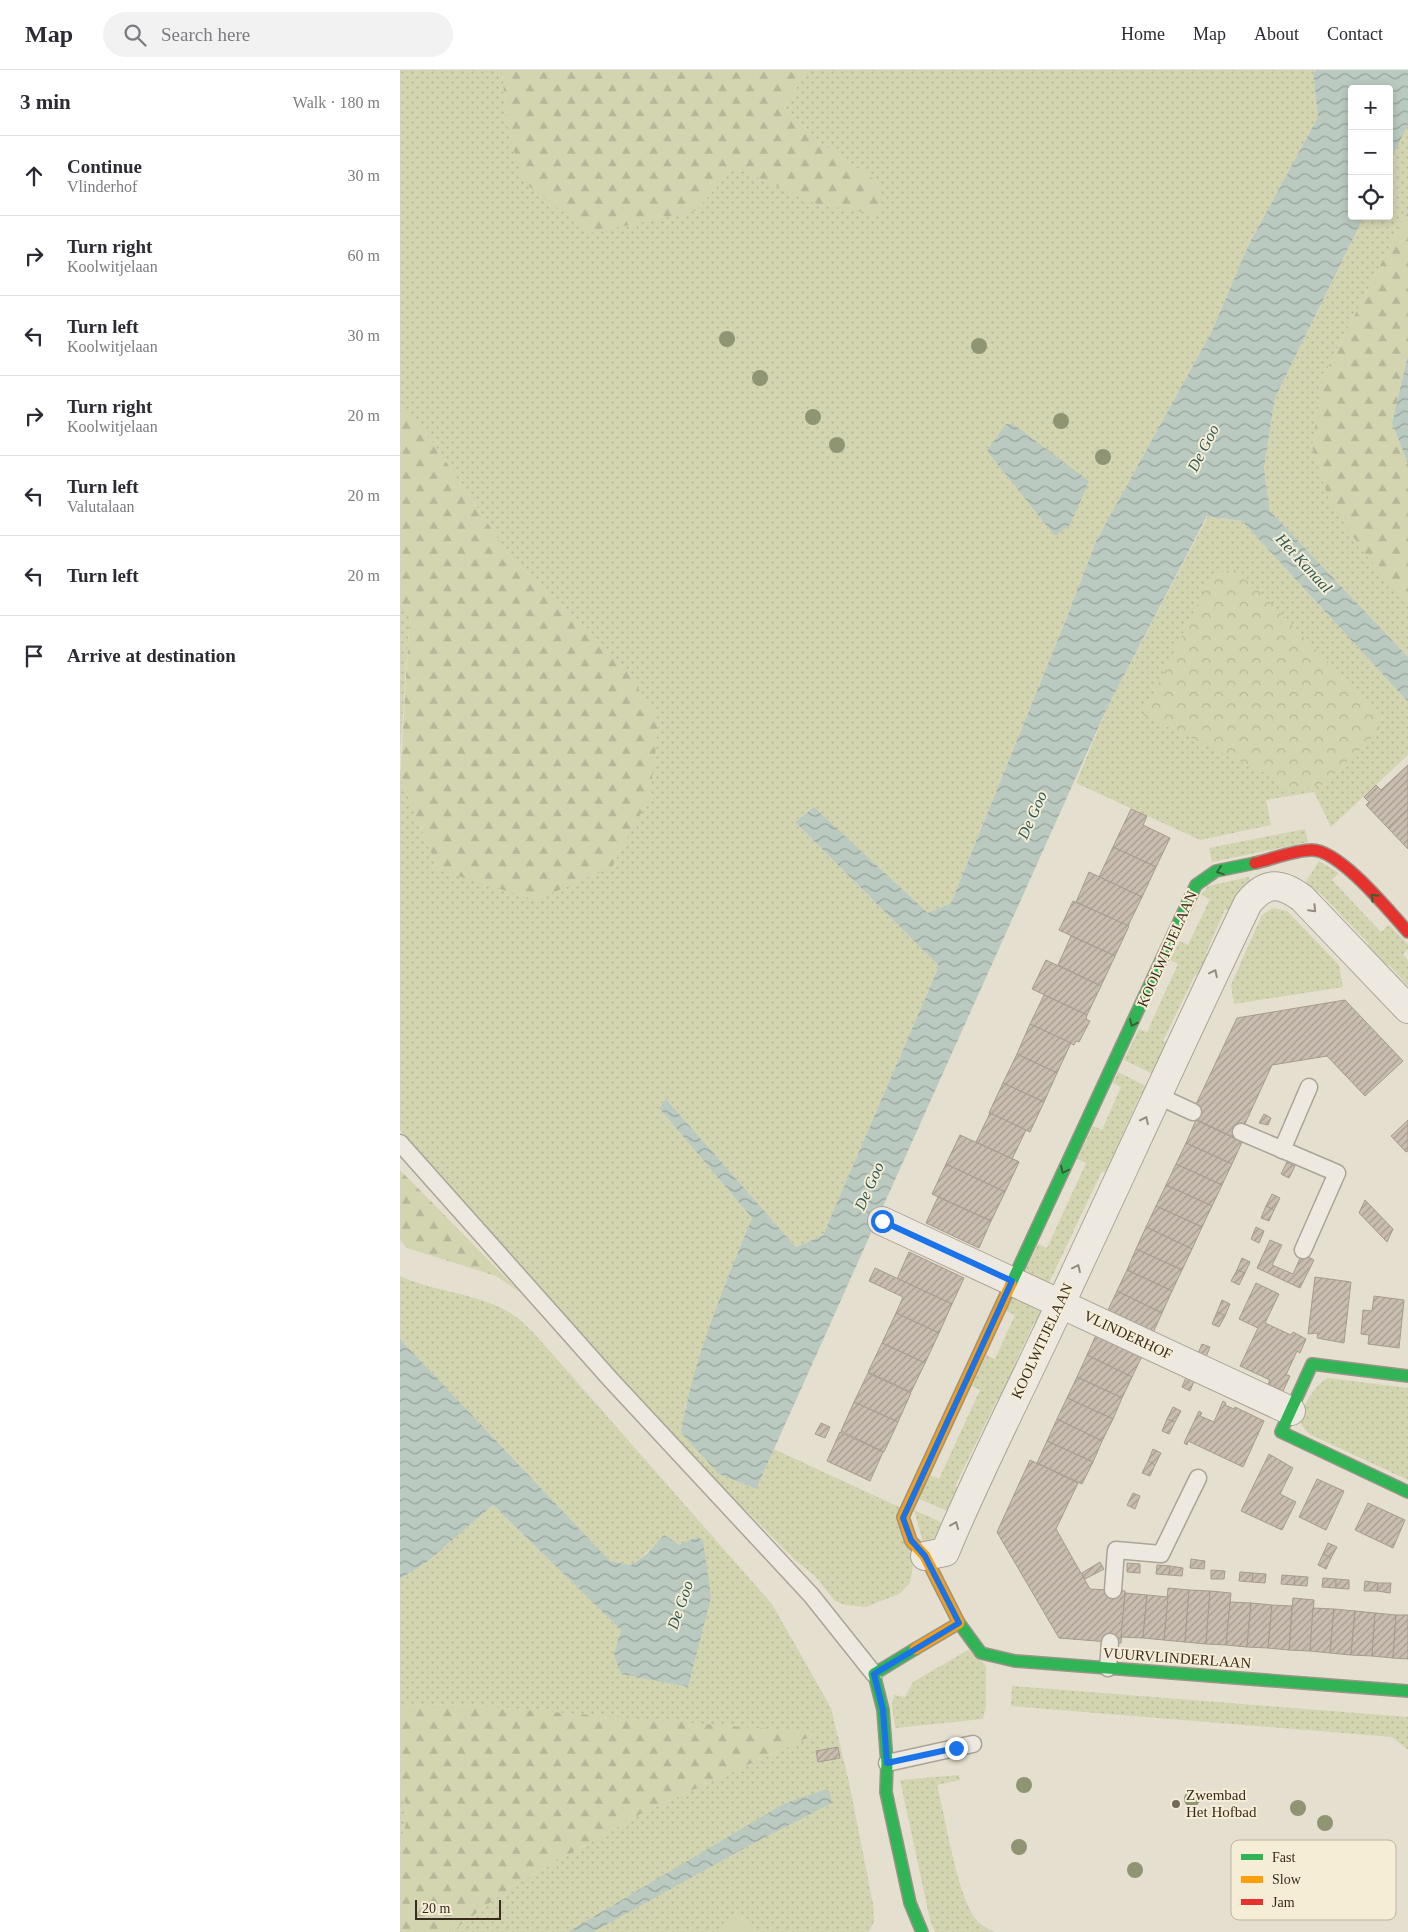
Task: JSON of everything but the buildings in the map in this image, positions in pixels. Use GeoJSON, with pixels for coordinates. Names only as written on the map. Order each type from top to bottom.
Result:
{"type":"FeatureCollection","features":[{"type":"Feature","properties":{"kind":"street","name":"KOOLWITJELAAN"},"geometry":{"type":"LineString","coordinates":[[959,1623],[925,1556],[911,1540],[903,1518],[1196,884],[1216,871],[1313,850],[1326,854],[1347,868],[1408,932]]}},
{"type":"Feature","properties":{"kind":"street"},"geometry":{"type":"LineString","coordinates":[[1267,859],[1272,886],[1289,889],[1302,898],[1408,1009]]}},
{"type":"Feature","properties":{"kind":"street","name":"KOOLWITJELAAN"},"geometry":{"type":"LineString","coordinates":[[925,1556],[944,1552],[965,1503],[1060,1304],[1156,1095],[1248,903],[1258,890],[1272,886]]}},
{"type":"Feature","properties":{"kind":"street","name":"VLINDERHOF"},"geometry":{"type":"LineString","coordinates":[[882,1221],[1291,1411]]}},
{"type":"Feature","properties":{"kind":"street"},"geometry":{"type":"LineString","coordinates":[[1408,1376],[1312,1364],[1281,1432],[1408,1492]]}},
{"type":"Feature","properties":{"kind":"street"},"geometry":{"type":"LineString","coordinates":[[922,1932],[910,1903],[886,1792],[887,1763],[883,1710],[874,1674],[959,1623]]}},
{"type":"Feature","properties":{"kind":"street","name":"VUURVLINDERLAAN"},"geometry":{"type":"LineString","coordinates":[[959,1623],[982,1653],[1015,1661],[1408,1691]]}},
{"type":"Feature","properties":{"kind":"street"},"geometry":{"type":"LineString","coordinates":[[908,1932],[910,1903]]}},
{"type":"Feature","properties":{"kind":"lane"},"geometry":{"type":"LineString","coordinates":[[1282,1150],[1310,1087]]}},
{"type":"Feature","properties":{"kind":"lane"},"geometry":{"type":"LineString","coordinates":[[1156,1095],[1193,1112]]}},
{"type":"Feature","properties":{"kind":"lane"},"geometry":{"type":"LineString","coordinates":[[1241,1132],[1337,1173],[1303,1250]]}},
{"type":"Feature","properties":{"kind":"lane"},"geometry":{"type":"LineString","coordinates":[[400,1143],[611,1380],[811,1595],[874,1674]]}},
{"type":"Feature","properties":{"kind":"lane"},"geometry":{"type":"LineString","coordinates":[[1113,1590],[1116,1550],[1161,1554],[1198,1478]]}},
{"type":"Feature","properties":{"kind":"lane"},"geometry":{"type":"LineString","coordinates":[[1108,1668],[1110,1642]]}},
{"type":"Feature","properties":{"kind":"lane"},"geometry":{"type":"LineString","coordinates":[[887,1763],[973,1744]]}},
{"type":"Feature","properties":{"kind":"green space"},"geometry":{"type":"Polygon","coordinates":[[[400,70],[502,70],[506,120],[695,211],[734,167],[817,204],[882,185],[821,143],[784,107],[808,70],[1317,70],[1313,73],[1318,117],[1248,246],[1211,333],[1096,541],[951,903],[928,913],[814,807],[795,822],[939,966],[823,1235],[796,1247],[666,1099],[659,1108],[752,1218],[725,1286],[685,1408],[756,1488],[774,1449],[899,1507],[913,1566],[910,1583],[899,1594],[866,1607],[845,1605],[835,1601],[815,1576],[795,1560],[676,1440],[400,1130],[400,777],[438,870],[589,630],[512,559],[434,444],[400,408],[400,70]]]}},
{"type":"Feature","properties":{"kind":"green space"},"geometry":{"type":"Polygon","coordinates":[[[502,70],[808,70],[784,107],[821,143],[882,185],[880,215],[817,204],[734,167],[695,211],[591,233],[522,181],[506,120],[502,70]]]}},
{"type":"Feature","properties":{"kind":"green space"},"geometry":{"type":"Polygon","coordinates":[[[1408,125],[1408,211],[1323,377],[1369,559],[1408,601],[1408,657],[1270,511],[1264,468],[1275,398],[1362,220],[1393,220],[1393,155],[1408,125]]]}},
{"type":"Feature","properties":{"kind":"green space"},"geometry":{"type":"Polygon","coordinates":[[[1408,211],[1408,355],[1392,423],[1408,464],[1408,601],[1369,559],[1330,503],[1312,447],[1323,377],[1408,211]]]}},
{"type":"Feature","properties":{"kind":"green space"},"geometry":{"type":"Polygon","coordinates":[[[400,408],[434,444],[512,559],[589,630],[626,670],[659,721],[650,796],[612,867],[536,900],[438,870],[400,777],[410,613],[400,603],[400,408]]]}},
{"type":"Feature","properties":{"kind":"green space"},"geometry":{"type":"Polygon","coordinates":[[[1208,516],[1242,521],[1408,702],[1408,755],[1331,827],[1314,792],[1266,800],[1271,825],[1200,840],[1076,783],[1108,706],[1208,516]]]}},
{"type":"Feature","properties":{"kind":"green space"},"geometry":{"type":"Polygon","coordinates":[[[1238,569],[1381,717],[1379,731],[1324,784],[1285,794],[1273,777],[1143,715],[1212,574],[1238,569]]]}},
{"type":"Feature","properties":{"kind":"green space"},"geometry":{"type":"Polygon","coordinates":[[[400,603],[410,613],[400,756],[400,603]]]}},
{"type":"Feature","properties":{"kind":"green space"},"geometry":{"type":"Polygon","coordinates":[[[1305,829],[1308,842],[1212,862],[1209,848],[1305,829]]]}},
{"type":"Feature","properties":{"kind":"green space"},"geometry":{"type":"Polygon","coordinates":[[[1319,861],[1339,873],[1332,880],[1381,932],[1389,925],[1408,944],[1408,949],[1403,954],[1408,960],[1408,986],[1389,965],[1382,972],[1362,951],[1369,944],[1319,892],[1312,898],[1302,888],[1319,861]]]}},
{"type":"Feature","properties":{"kind":"green space"},"geometry":{"type":"Polygon","coordinates":[[[1249,877],[1251,882],[1234,912],[1225,909],[1206,953],[1215,957],[1204,979],[1195,975],[1163,1041],[1172,1046],[1157,1076],[1124,1060],[1139,1029],[1147,1032],[1178,964],[1170,960],[1180,941],[1188,945],[1210,899],[1201,895],[1208,886],[1249,877]]]}},
{"type":"Feature","properties":{"kind":"green space"},"geometry":{"type":"Polygon","coordinates":[[[1273,908],[1287,911],[1339,965],[1343,987],[1234,1004],[1231,985],[1262,915],[1273,908]]]}},
{"type":"Feature","properties":{"kind":"green space"},"geometry":{"type":"Polygon","coordinates":[[[1118,1072],[1152,1089],[1148,1098],[1140,1095],[1121,1138],[1127,1141],[1112,1176],[1102,1171],[1046,1289],[1022,1278],[1038,1244],[1047,1248],[1086,1163],[1077,1159],[1093,1126],[1102,1130],[1121,1087],[1113,1083],[1118,1072]]]}},
{"type":"Feature","properties":{"kind":"green space"},"geometry":{"type":"Polygon","coordinates":[[[400,1170],[521,1293],[496,1276],[407,1248],[400,1240],[400,1170]]]}},
{"type":"Feature","properties":{"kind":"green space"},"geometry":{"type":"Polygon","coordinates":[[[400,1276],[414,1282],[488,1302],[520,1319],[772,1604],[831,1708],[849,1782],[873,1904],[874,1921],[869,1932],[451,1932],[511,1887],[642,1813],[816,1734],[451,1704],[400,1706],[400,1579],[427,1562],[493,1505],[621,1630],[614,1654],[679,1545],[650,1550],[631,1565],[610,1561],[400,1339],[400,1276]]]}},
{"type":"Feature","properties":{"kind":"green space"},"geometry":{"type":"Polygon","coordinates":[[[1016,1289],[1051,1306],[1042,1327],[1034,1323],[1013,1367],[1021,1372],[1007,1402],[998,1398],[955,1486],[964,1491],[954,1514],[919,1499],[930,1475],[939,1479],[980,1390],[972,1386],[986,1355],[995,1359],[1015,1315],[1006,1311],[1016,1289]]]}},
{"type":"Feature","properties":{"kind":"green space"},"geometry":{"type":"Polygon","coordinates":[[[1329,1378],[1408,1388],[1408,1480],[1309,1434],[1302,1424],[1301,1416],[1305,1405],[1316,1388],[1329,1378]]]}},
{"type":"Feature","properties":{"kind":"green space"},"geometry":{"type":"Polygon","coordinates":[[[914,1510],[948,1525],[943,1539],[924,1546],[914,1510]]]}},
{"type":"Feature","properties":{"kind":"green space"},"geometry":{"type":"Polygon","coordinates":[[[968,1650],[986,1666],[986,1707],[983,1719],[895,1728],[892,1705],[894,1695],[905,1697],[913,1682],[968,1650]]]}},
{"type":"Feature","properties":{"kind":"green space"},"geometry":{"type":"Polygon","coordinates":[[[1012,1686],[1408,1717],[1408,1750],[1392,1737],[1011,1706],[1012,1686]]]}},
{"type":"Feature","properties":{"kind":"green space"},"geometry":{"type":"Polygon","coordinates":[[[451,1704],[818,1733],[642,1813],[511,1887],[451,1932],[400,1932],[400,1839],[405,1827],[407,1814],[405,1802],[400,1791],[400,1706],[451,1704]]]}},
{"type":"Feature","properties":{"kind":"green space"},"geometry":{"type":"Polygon","coordinates":[[[959,1775],[960,1780],[937,1785],[951,1850],[960,1884],[971,1912],[975,1919],[994,1932],[935,1932],[930,1920],[900,1780],[959,1775]]]}},
{"type":"Feature","properties":{"kind":"green space"},"geometry":{"type":"Polygon","coordinates":[[[400,1791],[405,1802],[407,1814],[405,1827],[400,1839],[400,1791]]]}},
{"type":"Feature","properties":{"kind":"green space"},"geometry":{"type":"Polygon","coordinates":[[[737,1914],[756,1932],[721,1932],[737,1914]]]}},
{"type":"Feature","properties":{"kind":"water"},"geometry":{"type":"Polygon","coordinates":[[[1317,70],[1408,70],[1408,125],[1393,155],[1393,85],[1348,85],[1348,220],[1362,220],[1275,398],[1264,468],[1270,511],[1408,657],[1408,702],[1242,521],[1207,516],[1108,706],[756,1489],[719,1474],[681,1433],[686,1405],[701,1351],[720,1297],[752,1218],[659,1108],[666,1099],[796,1247],[823,1235],[939,966],[795,822],[814,807],[928,913],[951,903],[1096,541],[1211,333],[1248,246],[1318,117],[1313,73],[1317,70]]]}},
{"type":"Feature","properties":{"kind":"water"},"geometry":{"type":"Polygon","coordinates":[[[1408,355],[1408,464],[1392,423],[1408,355]]]}},
{"type":"Feature","properties":{"kind":"water"},"geometry":{"type":"Polygon","coordinates":[[[1006,424],[1013,424],[1089,481],[1070,525],[1055,536],[987,451],[1006,424]]]}},
{"type":"Feature","properties":{"kind":"water","name":"De Goo"},"geometry":{"type":"Polygon","coordinates":[[[400,1339],[610,1561],[631,1565],[648,1553],[664,1535],[679,1545],[697,1537],[703,1540],[711,1597],[688,1687],[621,1674],[614,1654],[621,1630],[493,1505],[427,1562],[400,1579],[400,1339]]]}},
{"type":"Feature","properties":{"kind":"water"},"geometry":{"type":"Polygon","coordinates":[[[827,1789],[832,1803],[752,1844],[593,1932],[568,1932],[783,1804],[827,1789]]]}},
{"type":"Feature","properties":{"kind":"traffic: fast"},"geometry":{"type":"LineString","coordinates":[[1011,1284],[1196,885],[1216,871],[1255,863]]}},
{"type":"Feature","properties":{"kind":"traffic: fast"},"geometry":{"type":"LineString","coordinates":[[1408,1376],[1312,1364],[1281,1432],[1408,1492]]}},
{"type":"Feature","properties":{"kind":"traffic: fast"},"geometry":{"type":"LineString","coordinates":[[959,1623],[981,1653],[1015,1661],[1408,1691]]}},
{"type":"Feature","properties":{"kind":"traffic: fast"},"geometry":{"type":"LineString","coordinates":[[915,1649],[874,1674],[883,1710],[887,1763],[886,1792],[910,1903],[922,1932]]}},
{"type":"Feature","properties":{"kind":"traffic: slow"},"geometry":{"type":"LineString","coordinates":[[915,1649],[959,1623],[925,1556],[911,1541],[903,1517],[1011,1284]]}},
{"type":"Feature","properties":{"kind":"traffic: jam"},"geometry":{"type":"LineString","coordinates":[[1255,863],[1305,850],[1323,853],[1336,860],[1364,884],[1408,932]]}},
{"type":"Feature","properties":{"kind":"place","name":"Zwembad Het Hofbad"},"geometry":{"type":"Point","coordinates":[1176,1804]}},
{"type":"Feature","properties":{"kind":"route"},"geometry":{"type":"LineString","coordinates":[[882,1221],[1012,1281],[903,1518],[911,1540],[925,1556],[959,1623],[874,1674],[883,1710],[887,1763],[956,1748]]}},
{"type":"Feature","properties":{"kind":"water label","name":"Het Kanaal"},"geometry":{"type":"Point","coordinates":[1304,563]}}]}
